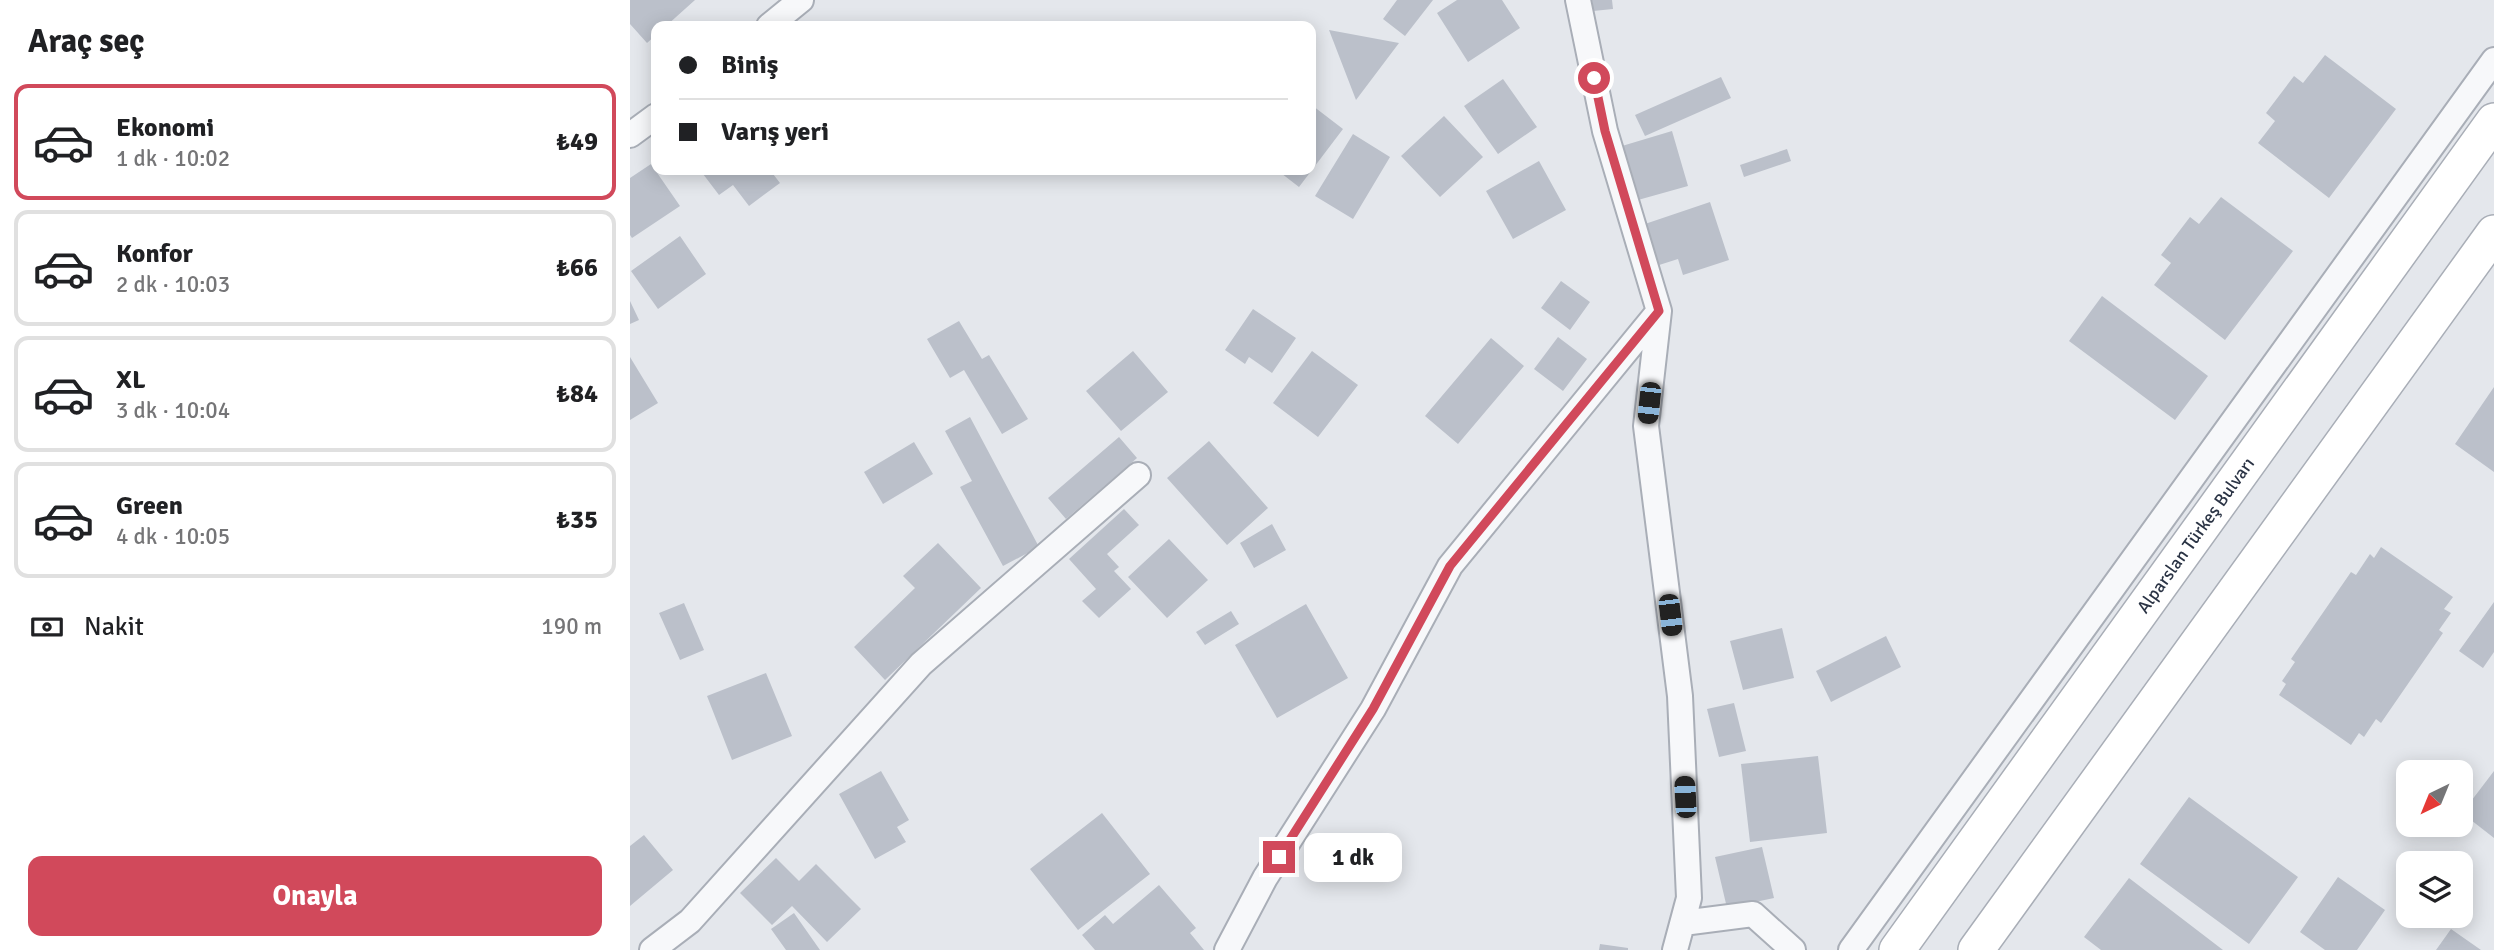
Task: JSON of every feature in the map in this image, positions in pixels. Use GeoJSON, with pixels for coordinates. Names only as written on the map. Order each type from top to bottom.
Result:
{"type":"FeatureCollection","features":[{"type":"Feature","properties":{"kind":"main road","name":"Alparslan Türkeş Bulvarı"},"geometry":{"type":"LineString","coordinates":[[1896,950],[2494,121]]}},
{"type":"Feature","properties":{"kind":"main road"},"geometry":{"type":"LineString","coordinates":[[1976,950],[2494,233]]}},
{"type":"Feature","properties":{"kind":"street"},"geometry":{"type":"LineString","coordinates":[[775,21],[801,0]]}},
{"type":"Feature","properties":{"kind":"street"},"geometry":{"type":"LineString","coordinates":[[1578,0],[1605,131],[1659,311],[1646,426],[1680,696],[1689,898],[1675,950]]}},
{"type":"Feature","properties":{"kind":"street"},"geometry":{"type":"LineString","coordinates":[[1851,950],[2494,61]]}},
{"type":"Feature","properties":{"kind":"street"},"geometry":{"type":"LineString","coordinates":[[630,135],[651,120]]}},
{"type":"Feature","properties":{"kind":"street"},"geometry":{"type":"LineString","coordinates":[[1227,950],[1265,878],[1373,709],[1450,566],[1659,311]]}},
{"type":"Feature","properties":{"kind":"street"},"geometry":{"type":"LineString","coordinates":[[652,950],[690,921],[921,664],[1138,475]]}},
{"type":"Feature","properties":{"kind":"street"},"geometry":{"type":"LineString","coordinates":[[1683,923],[1753,914],[1793,950]]}},
{"type":"Feature","properties":{"kind":"building"},"geometry":{"type":"Polygon","coordinates":[[[630,0],[695,0],[672,21],[651,21],[651,39],[647,43],[630,24],[630,0]]]}},
{"type":"Feature","properties":{"kind":"building"},"geometry":{"type":"Polygon","coordinates":[[[1397,0],[1433,0],[1405,36],[1383,19],[1397,0]]]}},
{"type":"Feature","properties":{"kind":"building"},"geometry":{"type":"Polygon","coordinates":[[[1457,0],[1502,0],[1520,28],[1468,62],[1437,13],[1457,0]]]}},
{"type":"Feature","properties":{"kind":"building"},"geometry":{"type":"Polygon","coordinates":[[[1592,0],[1612,0],[1613,9],[1593,11],[1592,0]]]}},
{"type":"Feature","properties":{"kind":"building"},"geometry":{"type":"Polygon","coordinates":[[[1329,30],[1399,43],[1356,100],[1329,30]]]}},
{"type":"Feature","properties":{"kind":"building"},"geometry":{"type":"Polygon","coordinates":[[[2325,55],[2396,109],[2329,198],[2258,143],[2275,121],[2266,113],[2294,76],[2303,83],[2325,55]]]}},
{"type":"Feature","properties":{"kind":"building"},"geometry":{"type":"Polygon","coordinates":[[[1721,77],[1731,98],[1645,136],[1635,115],[1721,77]]]}},
{"type":"Feature","properties":{"kind":"building"},"geometry":{"type":"Polygon","coordinates":[[[1503,79],[1537,127],[1498,154],[1464,106],[1503,79]]]}},
{"type":"Feature","properties":{"kind":"building"},"geometry":{"type":"Polygon","coordinates":[[[1316,108],[1343,129],[1316,165],[1316,108]]]}},
{"type":"Feature","properties":{"kind":"building"},"geometry":{"type":"Polygon","coordinates":[[[1444,116],[1483,157],[1440,197],[1401,156],[1444,116]]]}},
{"type":"Feature","properties":{"kind":"building"},"geometry":{"type":"Polygon","coordinates":[[[1672,131],[1688,186],[1638,200],[1622,146],[1672,131]]]}},
{"type":"Feature","properties":{"kind":"building"},"geometry":{"type":"Polygon","coordinates":[[[1353,134],[1390,157],[1353,219],[1315,196],[1353,134]]]}},
{"type":"Feature","properties":{"kind":"building"},"geometry":{"type":"Polygon","coordinates":[[[1787,149],[1791,161],[1744,177],[1740,165],[1787,149]]]}},
{"type":"Feature","properties":{"kind":"building"},"geometry":{"type":"Polygon","coordinates":[[[1539,161],[1566,210],[1513,239],[1486,191],[1539,161]]]}},
{"type":"Feature","properties":{"kind":"building"},"geometry":{"type":"Polygon","coordinates":[[[651,164],[651,175],[659,175],[680,206],[632,238],[630,235],[630,178],[651,164]]]}},
{"type":"Feature","properties":{"kind":"building"},"geometry":{"type":"Polygon","coordinates":[[[704,175],[774,175],[780,183],[749,206],[733,185],[719,195],[704,175]]]}},
{"type":"Feature","properties":{"kind":"building"},"geometry":{"type":"Polygon","coordinates":[[[1283,175],[1308,175],[1299,187],[1283,175]]]}},
{"type":"Feature","properties":{"kind":"building"},"geometry":{"type":"Polygon","coordinates":[[[2221,197],[2293,251],[2225,340],[2154,285],[2171,263],[2161,255],[2190,217],[2199,224],[2221,197]]]}},
{"type":"Feature","properties":{"kind":"building"},"geometry":{"type":"Polygon","coordinates":[[[1710,202],[1729,260],[1683,275],[1678,259],[1656,266],[1642,225],[1710,202]]]}},
{"type":"Feature","properties":{"kind":"building"},"geometry":{"type":"Polygon","coordinates":[[[680,236],[706,274],[658,309],[631,271],[680,236]]]}},
{"type":"Feature","properties":{"kind":"building"},"geometry":{"type":"Polygon","coordinates":[[[1561,281],[1590,302],[1570,330],[1541,308],[1561,281]]]}},
{"type":"Feature","properties":{"kind":"building"},"geometry":{"type":"Polygon","coordinates":[[[2102,296],[2208,376],[2175,420],[2069,341],[2102,296]]]}},
{"type":"Feature","properties":{"kind":"building"},"geometry":{"type":"Polygon","coordinates":[[[630,301],[639,320],[630,324],[630,301]]]}},
{"type":"Feature","properties":{"kind":"building"},"geometry":{"type":"Polygon","coordinates":[[[1253,309],[1296,338],[1272,373],[1249,357],[1245,364],[1225,350],[1253,309]]]}},
{"type":"Feature","properties":{"kind":"building"},"geometry":{"type":"Polygon","coordinates":[[[959,321],[982,359],[989,355],[1028,419],[1002,434],[964,370],[950,378],[927,339],[959,321]]]}},
{"type":"Feature","properties":{"kind":"building"},"geometry":{"type":"Polygon","coordinates":[[[1558,337],[1587,359],[1563,391],[1534,369],[1558,337]]]}},
{"type":"Feature","properties":{"kind":"building"},"geometry":{"type":"Polygon","coordinates":[[[1491,338],[1524,366],[1458,444],[1425,416],[1491,338]]]}},
{"type":"Feature","properties":{"kind":"building"},"geometry":{"type":"Polygon","coordinates":[[[1133,351],[1168,392],[1121,431],[1086,391],[1133,351]]]}},
{"type":"Feature","properties":{"kind":"building"},"geometry":{"type":"Polygon","coordinates":[[[1312,351],[1358,385],[1318,437],[1273,403],[1312,351]]]}},
{"type":"Feature","properties":{"kind":"building"},"geometry":{"type":"Polygon","coordinates":[[[630,357],[658,403],[630,420],[630,357]]]}},
{"type":"Feature","properties":{"kind":"building"},"geometry":{"type":"Polygon","coordinates":[[[2494,387],[2494,472],[2455,444],[2494,387]]]}},
{"type":"Feature","properties":{"kind":"building"},"geometry":{"type":"Polygon","coordinates":[[[970,417],[1039,547],[1003,566],[960,487],[972,481],[945,431],[970,417]]]}},
{"type":"Feature","properties":{"kind":"building"},"geometry":{"type":"Polygon","coordinates":[[[1119,437],[1137,458],[1066,519],[1048,498],[1119,437]]]}},
{"type":"Feature","properties":{"kind":"building"},"geometry":{"type":"Polygon","coordinates":[[[1209,441],[1268,508],[1227,545],[1167,478],[1209,441]]]}},
{"type":"Feature","properties":{"kind":"building"},"geometry":{"type":"Polygon","coordinates":[[[914,442],[933,474],[883,504],[864,472],[914,442]]]}},
{"type":"Feature","properties":{"kind":"building"},"geometry":{"type":"Polygon","coordinates":[[[1124,509],[1139,525],[1107,554],[1119,567],[1114,571],[1131,589],[1099,618],[1082,601],[1096,589],[1069,559],[1124,509]]]}},
{"type":"Feature","properties":{"kind":"building"},"geometry":{"type":"Polygon","coordinates":[[[1272,524],[1286,550],[1254,568],[1240,543],[1272,524]]]}},
{"type":"Feature","properties":{"kind":"building"},"geometry":{"type":"Polygon","coordinates":[[[1169,539],[1208,580],[1167,618],[1128,577],[1169,539]]]}},
{"type":"Feature","properties":{"kind":"building"},"geometry":{"type":"Polygon","coordinates":[[[938,543],[981,588],[885,680],[854,647],[915,588],[903,576],[938,543]]]}},
{"type":"Feature","properties":{"kind":"building"},"geometry":{"type":"Polygon","coordinates":[[[2381,547],[2453,597],[2444,609],[2451,613],[2439,630],[2443,633],[2381,723],[2376,719],[2364,737],[2359,733],[2351,745],[2279,695],[2286,684],[2282,681],[2295,662],[2291,659],[2351,572],[2356,575],[2370,554],[2374,558],[2381,547]]]}},
{"type":"Feature","properties":{"kind":"building"},"geometry":{"type":"Polygon","coordinates":[[[2494,602],[2494,652],[2483,668],[2459,651],[2494,602]]]}},
{"type":"Feature","properties":{"kind":"building"},"geometry":{"type":"Polygon","coordinates":[[[684,603],[704,650],[680,660],[659,613],[684,603]]]}},
{"type":"Feature","properties":{"kind":"building"},"geometry":{"type":"Polygon","coordinates":[[[1306,604],[1348,678],[1277,718],[1235,645],[1306,604]]]}},
{"type":"Feature","properties":{"kind":"building"},"geometry":{"type":"Polygon","coordinates":[[[1231,611],[1239,624],[1205,645],[1196,632],[1231,611]]]}},
{"type":"Feature","properties":{"kind":"building"},"geometry":{"type":"Polygon","coordinates":[[[1782,628],[1794,678],[1743,690],[1730,641],[1782,628]]]}},
{"type":"Feature","properties":{"kind":"building"},"geometry":{"type":"Polygon","coordinates":[[[1886,636],[1901,667],[1831,702],[1816,671],[1886,636]]]}},
{"type":"Feature","properties":{"kind":"building"},"geometry":{"type":"Polygon","coordinates":[[[766,673],[792,736],[732,760],[707,696],[766,673]]]}},
{"type":"Feature","properties":{"kind":"building"},"geometry":{"type":"Polygon","coordinates":[[[1734,703],[1746,751],[1719,757],[1707,709],[1734,703]]]}},
{"type":"Feature","properties":{"kind":"building"},"geometry":{"type":"Polygon","coordinates":[[[1818,756],[1827,833],[1750,842],[1741,764],[1818,756]]]}},
{"type":"Feature","properties":{"kind":"building"},"geometry":{"type":"Polygon","coordinates":[[[881,771],[909,820],[897,827],[906,842],[875,859],[839,794],[881,771]]]}},
{"type":"Feature","properties":{"kind":"building"},"geometry":{"type":"Polygon","coordinates":[[[2494,771],[2494,838],[2473,822],[2473,799],[2494,771]]]}},
{"type":"Feature","properties":{"kind":"building"},"geometry":{"type":"Polygon","coordinates":[[[2189,797],[2298,877],[2249,944],[2140,864],[2189,797]]]}},
{"type":"Feature","properties":{"kind":"building"},"geometry":{"type":"Polygon","coordinates":[[[1102,813],[1150,874],[1078,930],[1030,869],[1102,813]]]}},
{"type":"Feature","properties":{"kind":"building"},"geometry":{"type":"Polygon","coordinates":[[[644,835],[673,870],[630,906],[630,846],[644,835]]]}},
{"type":"Feature","properties":{"kind":"building"},"geometry":{"type":"Polygon","coordinates":[[[1762,847],[1774,898],[1727,908],[1715,857],[1762,847]]]}},
{"type":"Feature","properties":{"kind":"building"},"geometry":{"type":"Polygon","coordinates":[[[776,858],[799,881],[816,864],[861,909],[827,942],[792,906],[772,925],[740,893],[776,858]]]}},
{"type":"Feature","properties":{"kind":"building"},"geometry":{"type":"Polygon","coordinates":[[[2338,877],[2385,910],[2357,950],[2325,950],[2300,932],[2338,877]]]}},
{"type":"Feature","properties":{"kind":"building"},"geometry":{"type":"Polygon","coordinates":[[[2129,878],[2223,950],[2101,950],[2084,937],[2129,878]]]}},
{"type":"Feature","properties":{"kind":"building"},"geometry":{"type":"Polygon","coordinates":[[[1159,885],[1196,928],[1190,933],[1204,950],[1095,950],[1082,935],[1105,915],[1113,924],[1159,885]]]}},
{"type":"Feature","properties":{"kind":"building"},"geometry":{"type":"Polygon","coordinates":[[[794,913],[820,950],[786,950],[771,929],[794,913]]]}},
{"type":"Feature","properties":{"kind":"building"},"geometry":{"type":"Polygon","coordinates":[[[2451,929],[2481,950],[2436,950],[2451,929]]]}},
{"type":"Feature","properties":{"kind":"building"},"geometry":{"type":"Polygon","coordinates":[[[1600,944],[1628,948],[1628,950],[1599,950],[1600,944]]]}},
{"type":"Feature","properties":{"kind":"route"},"geometry":{"type":"LineString","coordinates":[[1279,857],[1373,709],[1450,566],[1659,311],[1605,131],[1594,78]]}}]}
